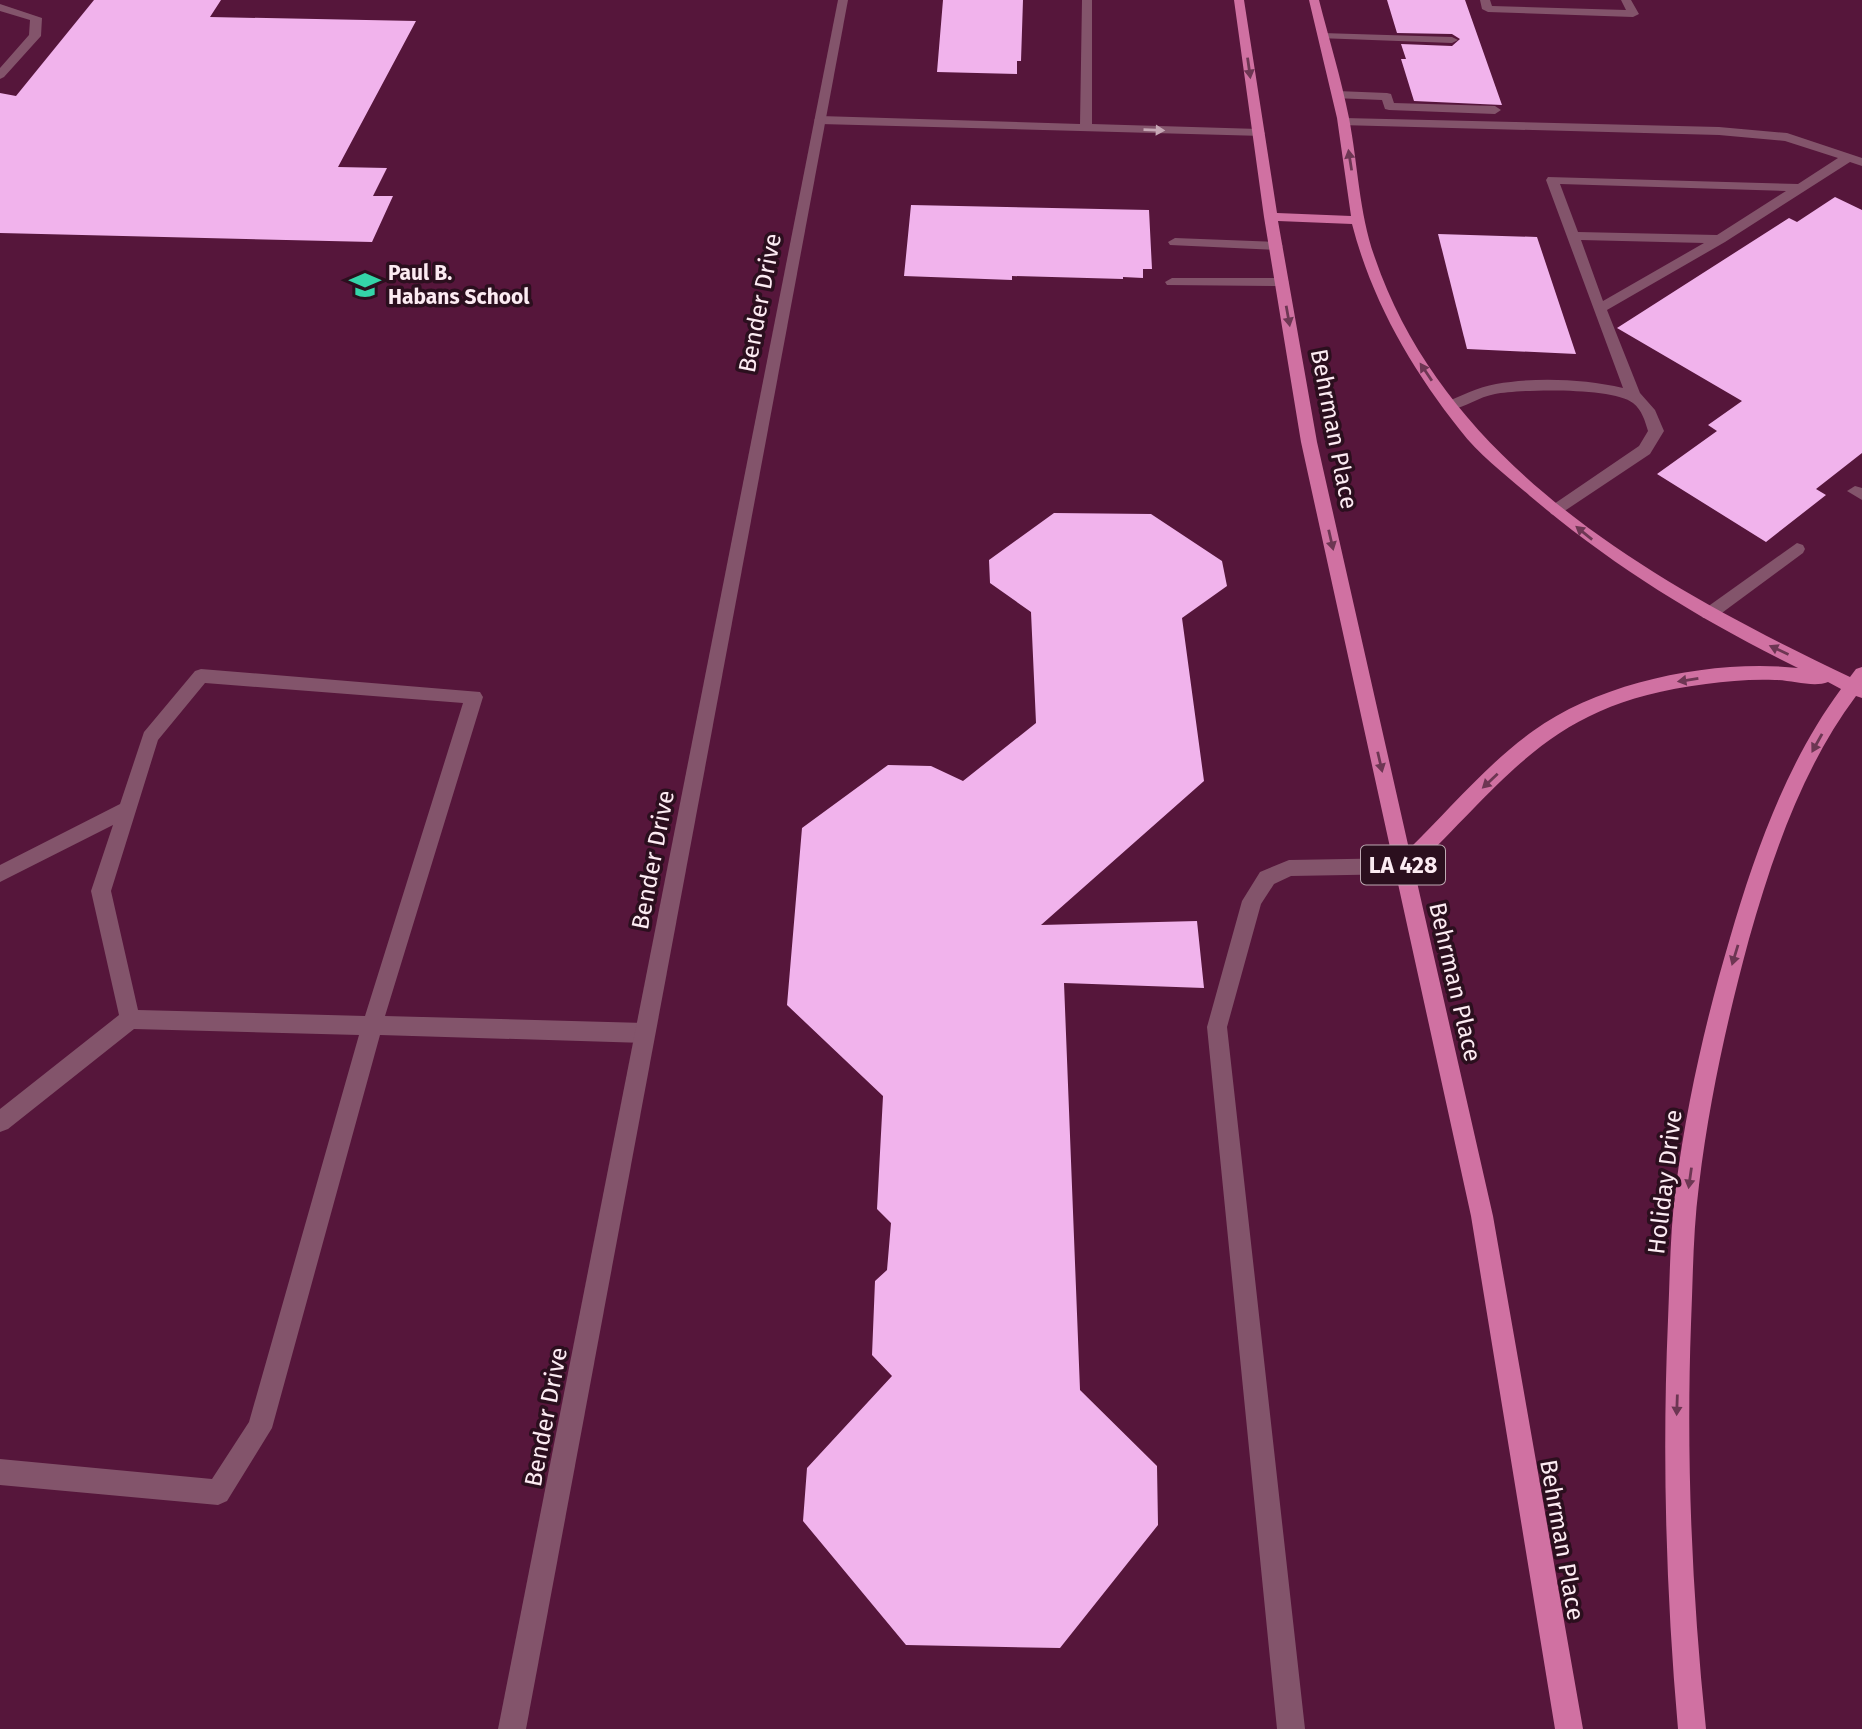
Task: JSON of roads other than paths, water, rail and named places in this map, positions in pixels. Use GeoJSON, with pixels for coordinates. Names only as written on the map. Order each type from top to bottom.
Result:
{"type":"FeatureCollection","features":[{"type":"Feature","properties":{"kind":"main road","name":"Behrman Place"},"geometry":{"type":"LineString","coordinates":[[1239,0],[1271,218],[1309,442],[1482,1216],[1569,1729]]}},
{"type":"Feature","properties":{"kind":"main road"},"geometry":{"type":"LineString","coordinates":[[1314,0],[1344,122],[1359,220],[1368,258],[1391,313],[1414,355],[1449,406],[1493,456],[1589,537],[1661,586],[1742,633],[1859,683]]}},
{"type":"Feature","properties":{"kind":"main road"},"geometry":{"type":"LineString","coordinates":[[1271,218],[1359,220]]}},
{"type":"Feature","properties":{"kind":"main road"},"geometry":{"type":"LineString","coordinates":[[1404,866],[1538,737],[1570,716],[1610,697],[1688,680],[1777,672],[1859,683]]}},
{"type":"Feature","properties":{"kind":"main road","name":"Holiday Drive"},"geometry":{"type":"LineString","coordinates":[[1692,1729],[1684,1657],[1676,1438],[1683,1225],[1703,1086],[1728,977],[1774,832],[1816,743],[1859,683]]}},
{"type":"Feature","properties":{"kind":"street","name":"Bender Drive"},"geometry":{"type":"LineString","coordinates":[[512,1729],[843,0]]}},
{"type":"Feature","properties":{"kind":"street"},"geometry":{"type":"LineString","coordinates":[[1086,128],[1087,0]]}},
{"type":"Feature","properties":{"kind":"street"},"geometry":{"type":"LineString","coordinates":[[1485,0],[1489,9],[1633,14],[1626,0]]}},
{"type":"Feature","properties":{"kind":"street"},"geometry":{"type":"LineString","coordinates":[[0,7],[36,18],[35,36],[0,75]]}},
{"type":"Feature","properties":{"kind":"street"},"geometry":{"type":"LineString","coordinates":[[1322,36],[1452,40]]}},
{"type":"Feature","properties":{"kind":"street"},"geometry":{"type":"LineString","coordinates":[[1337,95],[1387,97],[1390,106],[1494,110]]}},
{"type":"Feature","properties":{"kind":"street"},"geometry":{"type":"LineString","coordinates":[[821,120],[1259,133]]}},
{"type":"Feature","properties":{"kind":"street"},"geometry":{"type":"LineString","coordinates":[[1344,122],[1718,131],[1787,137],[1856,159]]}},
{"type":"Feature","properties":{"kind":"street"},"geometry":{"type":"LineString","coordinates":[[1599,309],[1720,239],[1801,188],[1856,159]]}},
{"type":"Feature","properties":{"kind":"street"},"geometry":{"type":"LineString","coordinates":[[1557,510],[1645,450],[1656,430],[1647,408],[1634,396],[1552,180],[1801,188]]}},
{"type":"Feature","properties":{"kind":"street"},"geometry":{"type":"LineString","coordinates":[[1572,236],[1720,239]]}},
{"type":"Feature","properties":{"kind":"street"},"geometry":{"type":"LineString","coordinates":[[1175,242],[1276,246]]}},
{"type":"Feature","properties":{"kind":"street"},"geometry":{"type":"LineString","coordinates":[[1172,282],[1282,282]]}},
{"type":"Feature","properties":{"kind":"street"},"geometry":{"type":"LineString","coordinates":[[1449,406],[1495,389],[1544,386],[1634,396]]}},
{"type":"Feature","properties":{"kind":"street"},"geometry":{"type":"LineString","coordinates":[[1709,614],[1797,549]]}},
{"type":"Feature","properties":{"kind":"street"},"geometry":{"type":"LineString","coordinates":[[0,1472],[218,1492],[260,1428],[372,1026],[474,697],[201,676],[150,737],[101,891],[130,1019]]}},
{"type":"Feature","properties":{"kind":"street"},"geometry":{"type":"LineString","coordinates":[[0,874],[128,808]]}},
{"type":"Feature","properties":{"kind":"street"},"geometry":{"type":"LineString","coordinates":[[1291,1729],[1217,1027],[1252,901],[1267,878],[1289,868],[1404,866]]}},
{"type":"Feature","properties":{"kind":"street"},"geometry":{"type":"LineString","coordinates":[[0,1122],[130,1019],[645,1033]]}},
{"type":"Feature","properties":{"kind":"place","name":"Paul B. Habans School"},"geometry":{"type":"Point","coordinates":[365,285]}}]}
